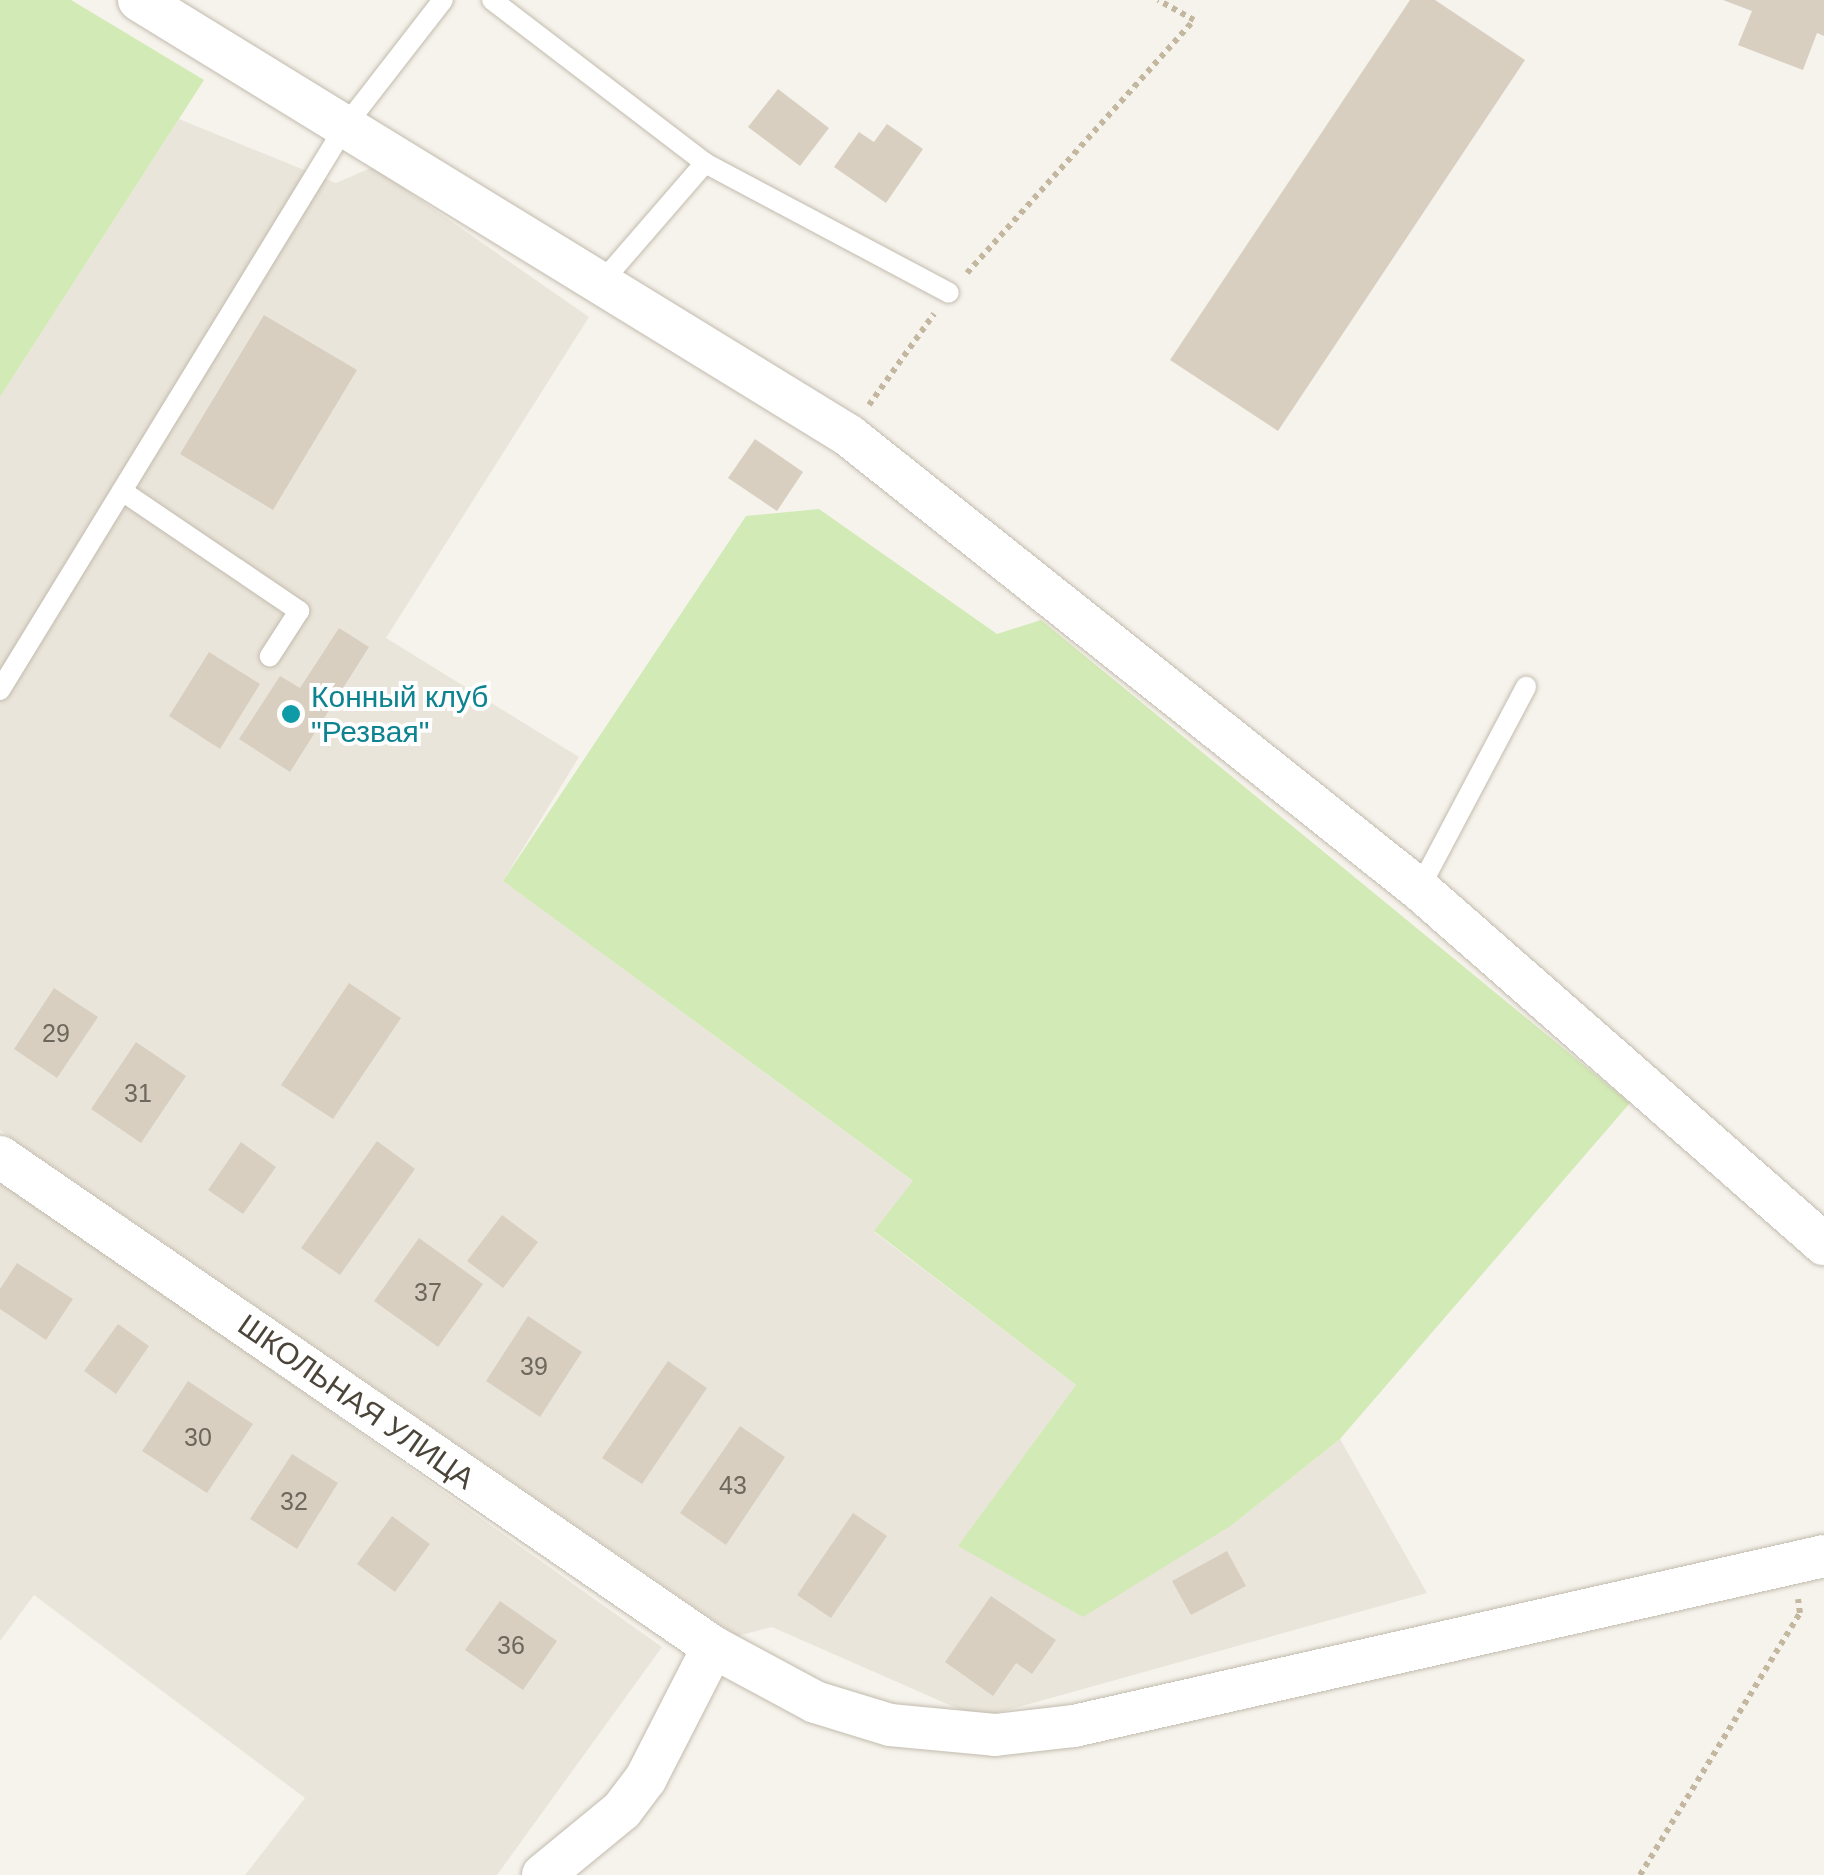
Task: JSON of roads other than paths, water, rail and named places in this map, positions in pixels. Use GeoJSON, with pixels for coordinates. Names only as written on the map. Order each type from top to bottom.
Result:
{"type":"FeatureCollection","features":[{"type":"Feature","properties":{"kind":"street"},"geometry":{"type":"LineString","coordinates":[[140,0],[848,435],[1418,889],[1824,1244]]}},
{"type":"Feature","properties":{"kind":"street","name":"ШКОЛЬНАЯ УЛИЦА"},"geometry":{"type":"LineString","coordinates":[[0,1157],[712,1648],[767,1680],[890,1725],[1022,1734],[1808,1559]]}},
{"type":"Feature","properties":{"kind":"street"},"geometry":{"type":"LineString","coordinates":[[543,1875],[622,1810],[646,1778],[712,1648]]}},
{"type":"Feature","properties":{"kind":"lane"},"geometry":{"type":"LineString","coordinates":[[0,690],[346,125],[443,0]]}},
{"type":"Feature","properties":{"kind":"lane"},"geometry":{"type":"LineString","coordinates":[[492,0],[706,164],[949,293]]}},
{"type":"Feature","properties":{"kind":"lane"},"geometry":{"type":"LineString","coordinates":[[601,283],[706,164]]}},
{"type":"Feature","properties":{"kind":"lane"},"geometry":{"type":"LineString","coordinates":[[122,491],[299,611],[270,656]]}},
{"type":"Feature","properties":{"kind":"lane"},"geometry":{"type":"LineString","coordinates":[[1418,889],[1526,687]]}},
{"type":"Feature","properties":{"kind":"place","name":"Конный клуб \"Резвая\""},"geometry":{"type":"Point","coordinates":[291,714]}}]}
